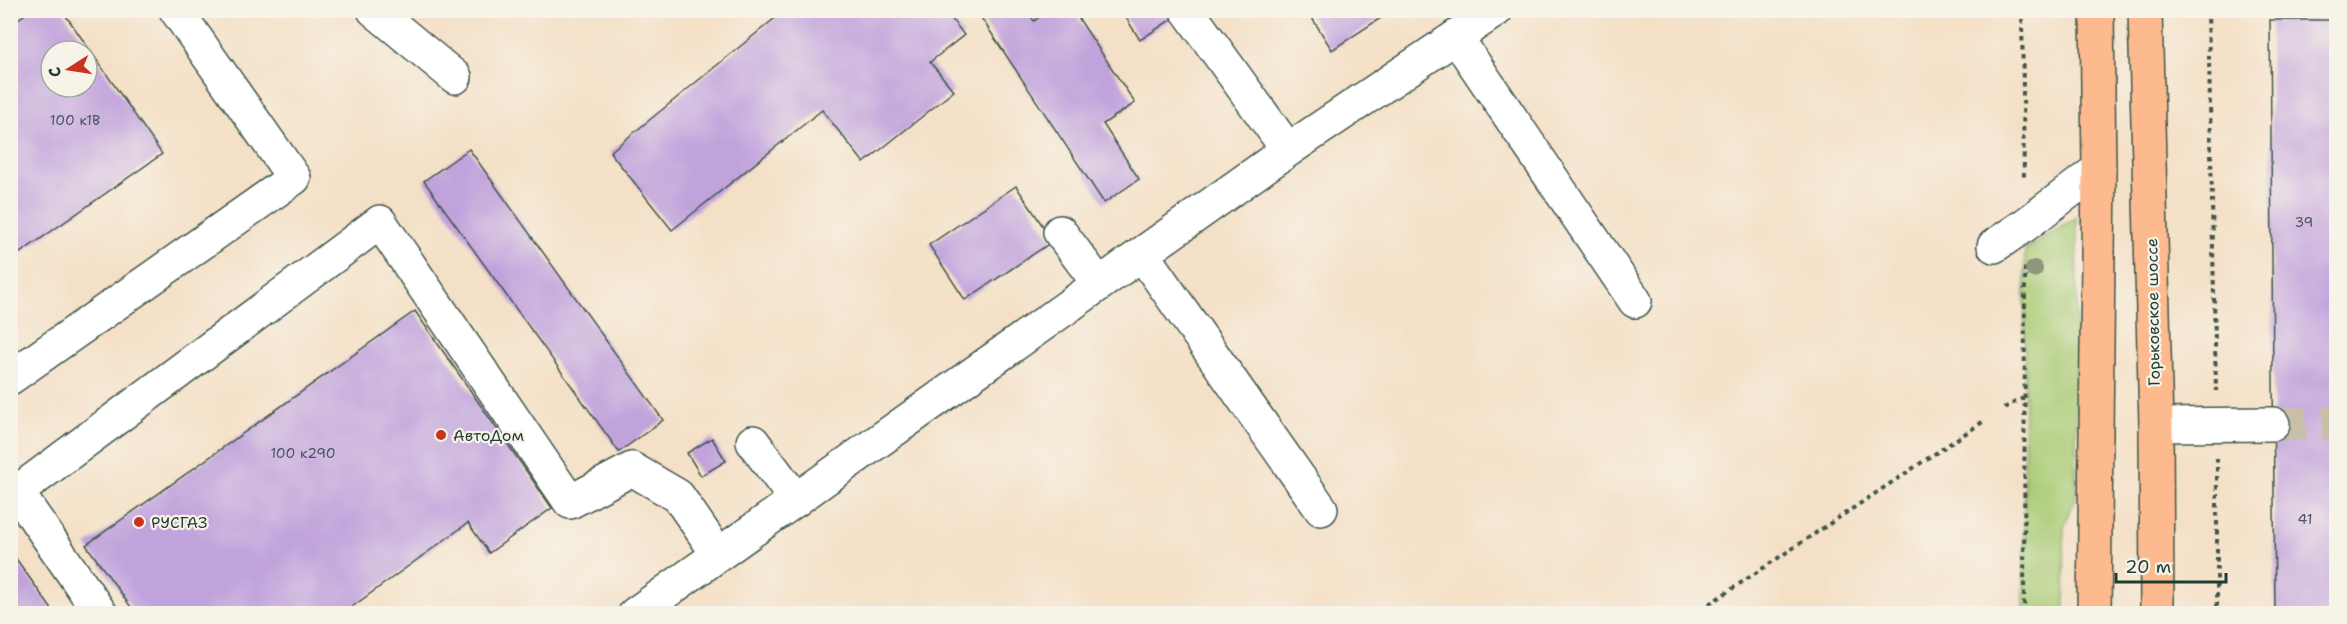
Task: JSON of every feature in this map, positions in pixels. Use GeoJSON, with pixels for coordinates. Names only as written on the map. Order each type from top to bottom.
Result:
{"type":"FeatureCollection","features":[{"type":"Feature","properties":{"kind":"main road"},"geometry":{"type":"LineString","coordinates":[[2094,614],[2097,10]]}},
{"type":"Feature","properties":{"kind":"main road","name":"Горьковское шоссе"},"geometry":{"type":"LineString","coordinates":[[2145,10],[2156,425],[2157,614]]}},
{"type":"Feature","properties":{"kind":"street"},"geometry":{"type":"LineString","coordinates":[[10,378],[294,178],[176,10]]}},
{"type":"Feature","properties":{"kind":"street"},"geometry":{"type":"LineString","coordinates":[[374,10],[455,77]]}},
{"type":"Feature","properties":{"kind":"street"},"geometry":{"type":"LineString","coordinates":[[1187,10],[1288,150]]}},
{"type":"Feature","properties":{"kind":"street"},"geometry":{"type":"LineString","coordinates":[[634,614],[1288,150],[1496,10]]}},
{"type":"Feature","properties":{"kind":"street"},"geometry":{"type":"LineString","coordinates":[[1456,38],[1635,301]]}},
{"type":"Feature","properties":{"kind":"street"},"geometry":{"type":"LineString","coordinates":[[1994,246],[2098,169]]}},
{"type":"Feature","properties":{"kind":"street"},"geometry":{"type":"LineString","coordinates":[[101,614],[17,492],[380,222],[570,502],[632,469],[678,496],[718,554]]}},
{"type":"Feature","properties":{"kind":"street"},"geometry":{"type":"LineString","coordinates":[[1060,232],[1099,284]]}},
{"type":"Feature","properties":{"kind":"street"},"geometry":{"type":"LineString","coordinates":[[1142,254],[1321,509]]}},
{"type":"Feature","properties":{"kind":"street"},"geometry":{"type":"LineString","coordinates":[[2156,425],[2273,424]]}},
{"type":"Feature","properties":{"kind":"street"},"geometry":{"type":"LineString","coordinates":[[753,442],[796,500]]}},
{"type":"Feature","properties":{"kind":"path"},"geometry":{"type":"LineString","coordinates":[[2022,10],[2025,187]]}},
{"type":"Feature","properties":{"kind":"path"},"geometry":{"type":"LineString","coordinates":[[2208,10],[2216,424],[2217,614]]}},
{"type":"Feature","properties":{"kind":"path"},"geometry":{"type":"LineString","coordinates":[[2024,614],[2025,261]]}},
{"type":"Feature","properties":{"kind":"path"},"geometry":{"type":"LineString","coordinates":[[2004,408],[2025,397]]}},
{"type":"Feature","properties":{"kind":"path"},"geometry":{"type":"LineString","coordinates":[[1694,614],[1984,421]]}},
{"type":"Feature","properties":{"kind":"green space"},"geometry":{"type":"Polygon","coordinates":[[[2077,217],[2076,497],[2064,527],[2065,613],[2024,613],[2025,250],[2077,217]]]}},
{"type":"Feature","properties":{"kind":"building"},"geometry":{"type":"Polygon","coordinates":[[[31,10],[62,10],[82,39],[39,39],[39,99],[99,99],[99,63],[162,154],[10,260],[10,25],[31,10]]]}},
{"type":"Feature","properties":{"kind":"building"},"geometry":{"type":"Polygon","coordinates":[[[785,10],[945,10],[964,35],[930,62],[954,91],[864,163],[822,110],[672,230],[610,152],[785,10]]]}},
{"type":"Feature","properties":{"kind":"building"},"geometry":{"type":"Polygon","coordinates":[[[976,10],[1027,10],[1034,21],[1049,10],[1073,10],[1135,103],[1103,124],[1139,179],[1104,203],[976,10]]]}},
{"type":"Feature","properties":{"kind":"building"},"geometry":{"type":"Polygon","coordinates":[[[1121,10],[1167,10],[1172,19],[1140,40],[1121,10]]]}},
{"type":"Feature","properties":{"kind":"building"},"geometry":{"type":"Polygon","coordinates":[[[1307,10],[1393,10],[1332,50],[1307,10]]]}},
{"type":"Feature","properties":{"kind":"building"},"geometry":{"type":"Polygon","coordinates":[[[2270,20],[2336,20],[2336,614],[2275,614],[2270,20]]]}},
{"type":"Feature","properties":{"kind":"building"},"geometry":{"type":"Polygon","coordinates":[[[469,149],[663,420],[619,452],[424,181],[469,149]]]}},
{"type":"Feature","properties":{"kind":"building"},"geometry":{"type":"Polygon","coordinates":[[[1016,186],[1053,241],[965,300],[929,245],[1016,186]]]}},
{"type":"Feature","properties":{"kind":"building"},"geometry":{"type":"Polygon","coordinates":[[[415,311],[552,508],[489,553],[468,523],[342,614],[136,614],[86,545],[415,311]]]}},
{"type":"Feature","properties":{"kind":"building"},"geometry":{"type":"Polygon","coordinates":[[[712,438],[726,461],[701,476],[687,453],[712,438]]]}},
{"type":"Feature","properties":{"kind":"building"},"geometry":{"type":"Polygon","coordinates":[[[10,550],[55,614],[10,614],[10,550]]]}},
{"type":"Feature","properties":{"kind":"tunnel"},"geometry":{"type":"LineString","coordinates":[[2273,424],[2336,423]]}},
{"type":"Feature","properties":{"kind":"place","name":"АвтоДом"},"geometry":{"type":"Point","coordinates":[441,435]}},
{"type":"Feature","properties":{"kind":"place","name":"РУСГАЗ"},"geometry":{"type":"Point","coordinates":[139,522]}}]}
